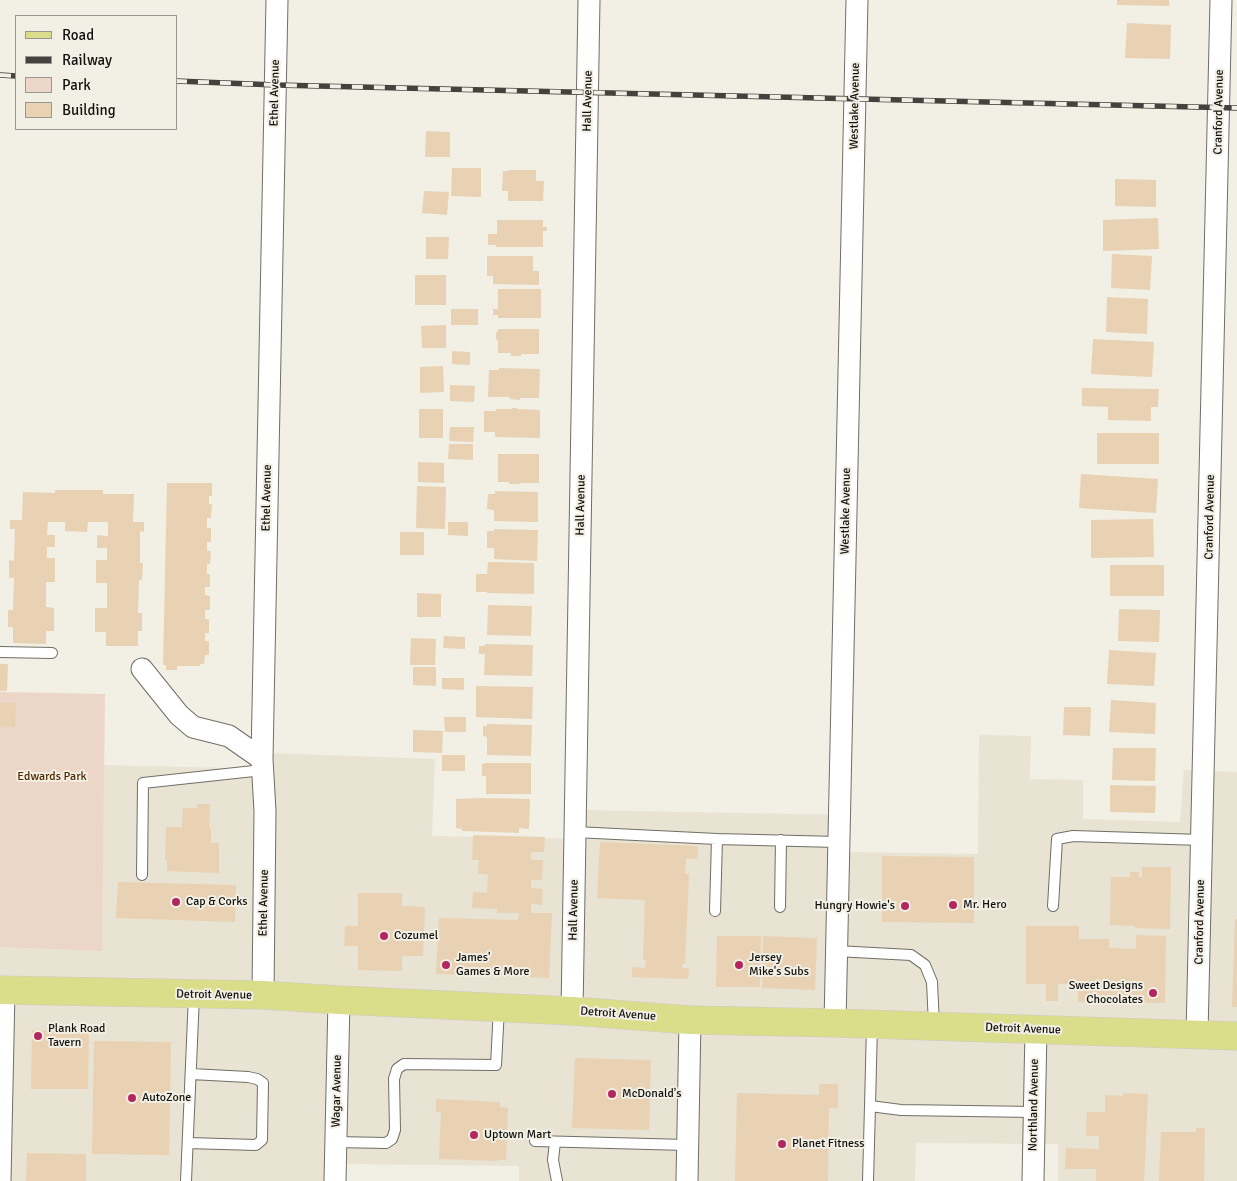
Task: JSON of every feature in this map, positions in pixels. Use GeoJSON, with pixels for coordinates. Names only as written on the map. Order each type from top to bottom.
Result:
{"type":"FeatureCollection","features":[{"type":"Feature","properties":{"kind":"main road","name":"Detroit Avenue"},"geometry":{"type":"LineString","coordinates":[[2,990],[263,996],[572,1011],[690,1020],[1237,1036]]}},
{"type":"Feature","properties":{"kind":"street","name":"Ethel Avenue"},"geometry":{"type":"LineString","coordinates":[[263,996],[265,811],[263,764],[277,0]]}},
{"type":"Feature","properties":{"kind":"street","name":"Hall Avenue"},"geometry":{"type":"LineString","coordinates":[[572,1011],[589,0]]}},
{"type":"Feature","properties":{"kind":"street","name":"Westlake Avenue"},"geometry":{"type":"LineString","coordinates":[[835,1023],[857,0]]}},
{"type":"Feature","properties":{"kind":"street","name":"Cranford Avenue"},"geometry":{"type":"LineString","coordinates":[[1197,1034],[1221,0]]}},
{"type":"Feature","properties":{"kind":"street"},"geometry":{"type":"LineString","coordinates":[[142,669],[179,715],[192,727],[229,736],[263,764]]}},
{"type":"Feature","properties":{"kind":"street"},"geometry":{"type":"LineString","coordinates":[[0,1181],[2,990]]}},
{"type":"Feature","properties":{"kind":"street","name":"Wagar Avenue"},"geometry":{"type":"LineString","coordinates":[[335,1181],[339,1000]]}},
{"type":"Feature","properties":{"kind":"street"},"geometry":{"type":"LineString","coordinates":[[687,1181],[690,1020]]}},
{"type":"Feature","properties":{"kind":"street","name":"Northland Avenue"},"geometry":{"type":"LineString","coordinates":[[1033,1181],[1036,1029]]}},
{"type":"Feature","properties":{"kind":"lane"},"geometry":{"type":"LineString","coordinates":[[0,652],[52,653]]}},
{"type":"Feature","properties":{"kind":"lane"},"geometry":{"type":"LineString","coordinates":[[142,875],[143,782],[263,764]]}},
{"type":"Feature","properties":{"kind":"lane"},"geometry":{"type":"LineString","coordinates":[[576,832],[717,839],[838,842]]}},
{"type":"Feature","properties":{"kind":"lane"},"geometry":{"type":"LineString","coordinates":[[1053,906],[1057,839],[1073,836],[1202,840]]}},
{"type":"Feature","properties":{"kind":"lane"},"geometry":{"type":"LineString","coordinates":[[715,911],[717,839]]}},
{"type":"Feature","properties":{"kind":"lane"},"geometry":{"type":"LineString","coordinates":[[780,907],[781,840]]}},
{"type":"Feature","properties":{"kind":"lane"},"geometry":{"type":"LineString","coordinates":[[836,951],[911,955],[925,965],[932,982],[934,1026]]}},
{"type":"Feature","properties":{"kind":"lane"},"geometry":{"type":"LineString","coordinates":[[186,1181],[194,994]]}},
{"type":"Feature","properties":{"kind":"lane"},"geometry":{"type":"LineString","coordinates":[[336,1142],[386,1143],[392,1138],[394,1130],[394,1079],[397,1069],[404,1064],[496,1065],[499,1008]]}},
{"type":"Feature","properties":{"kind":"lane"},"geometry":{"type":"LineString","coordinates":[[868,1181],[872,1024]]}},
{"type":"Feature","properties":{"kind":"lane"},"geometry":{"type":"LineString","coordinates":[[188,1143],[256,1145],[262,1140],[262,1083],[257,1079],[248,1077],[191,1074]]}},
{"type":"Feature","properties":{"kind":"lane"},"geometry":{"type":"LineString","coordinates":[[870,1106],[902,1110],[1034,1112]]}},
{"type":"Feature","properties":{"kind":"lane"},"geometry":{"type":"LineString","coordinates":[[535,1141],[687,1145]]}},
{"type":"Feature","properties":{"kind":"lane"},"geometry":{"type":"LineString","coordinates":[[555,1142],[556,1181]]}},
{"type":"Feature","properties":{"kind":"shaded area"},"geometry":{"type":"Polygon","coordinates":[[[979,735],[1031,736],[1030,779],[1083,780],[1083,819],[1180,822],[1184,770],[1237,772],[1237,1181],[1058,1181],[1058,1144],[916,1143],[915,1181],[519,1181],[519,1166],[341,1164],[340,1181],[0,1181],[0,947],[102,951],[104,765],[268,769],[267,753],[435,759],[432,836],[579,839],[581,810],[843,815],[842,852],[978,854],[979,735]]]}},
{"type":"Feature","properties":{"kind":"green space","name":"Edwards Park"},"geometry":{"type":"Polygon","coordinates":[[[0,692],[105,694],[102,951],[0,947],[0,692]]]}},
{"type":"Feature","properties":{"kind":"building"},"geometry":{"type":"Polygon","coordinates":[[[1117,0],[1169,0],[1169,6],[1117,5],[1117,0]]]}},
{"type":"Feature","properties":{"kind":"building"},"geometry":{"type":"Polygon","coordinates":[[[1127,23],[1171,25],[1170,59],[1125,58],[1127,23]]]}},
{"type":"Feature","properties":{"kind":"building"},"geometry":{"type":"Polygon","coordinates":[[[426,131],[450,132],[450,157],[425,157],[426,131]]]}},
{"type":"Feature","properties":{"kind":"building"},"geometry":{"type":"Polygon","coordinates":[[[452,168],[481,168],[481,197],[451,196],[452,168]]]}},
{"type":"Feature","properties":{"kind":"building"},"geometry":{"type":"Polygon","coordinates":[[[536,170],[536,181],[544,181],[543,201],[508,201],[508,191],[502,191],[503,171],[536,170]]]}},
{"type":"Feature","properties":{"kind":"building"},"geometry":{"type":"Polygon","coordinates":[[[1115,179],[1156,180],[1156,207],[1115,206],[1115,179]]]}},
{"type":"Feature","properties":{"kind":"building"},"geometry":{"type":"Polygon","coordinates":[[[424,191],[449,192],[447,215],[422,213],[424,191]]]}},
{"type":"Feature","properties":{"kind":"building"},"geometry":{"type":"Polygon","coordinates":[[[1158,218],[1159,249],[1103,251],[1103,220],[1158,218]]]}},
{"type":"Feature","properties":{"kind":"building"},"geometry":{"type":"Polygon","coordinates":[[[497,220],[543,220],[543,227],[547,227],[547,231],[543,231],[543,247],[496,247],[496,245],[488,245],[488,234],[497,234],[497,220]]]}},
{"type":"Feature","properties":{"kind":"building"},"geometry":{"type":"Polygon","coordinates":[[[426,237],[449,237],[448,259],[426,259],[426,237]]]}},
{"type":"Feature","properties":{"kind":"building"},"geometry":{"type":"Polygon","coordinates":[[[1112,254],[1152,256],[1150,290],[1111,288],[1112,254]]]}},
{"type":"Feature","properties":{"kind":"building"},"geometry":{"type":"Polygon","coordinates":[[[487,256],[533,256],[533,271],[539,271],[539,285],[493,284],[493,276],[487,276],[487,256]]]}},
{"type":"Feature","properties":{"kind":"building"},"geometry":{"type":"Polygon","coordinates":[[[415,275],[446,275],[446,305],[415,305],[415,275]]]}},
{"type":"Feature","properties":{"kind":"building"},"geometry":{"type":"Polygon","coordinates":[[[498,289],[541,289],[541,318],[498,318],[498,315],[493,315],[493,309],[498,309],[498,289]]]}},
{"type":"Feature","properties":{"kind":"building"},"geometry":{"type":"Polygon","coordinates":[[[1107,297],[1148,299],[1147,334],[1106,332],[1107,297]]]}},
{"type":"Feature","properties":{"kind":"building"},"geometry":{"type":"Polygon","coordinates":[[[451,309],[478,309],[478,325],[451,325],[451,309]]]}},
{"type":"Feature","properties":{"kind":"building"},"geometry":{"type":"Polygon","coordinates":[[[446,325],[446,348],[422,348],[421,326],[446,325]]]}},
{"type":"Feature","properties":{"kind":"building"},"geometry":{"type":"Polygon","coordinates":[[[498,329],[539,329],[539,354],[511,356],[511,353],[498,353],[496,333],[498,329]]]}},
{"type":"Feature","properties":{"kind":"building"},"geometry":{"type":"Polygon","coordinates":[[[1093,339],[1154,342],[1152,377],[1091,374],[1093,339]]]}},
{"type":"Feature","properties":{"kind":"building"},"geometry":{"type":"Polygon","coordinates":[[[452,351],[470,352],[470,365],[452,364],[452,351]]]}},
{"type":"Feature","properties":{"kind":"building"},"geometry":{"type":"Polygon","coordinates":[[[443,366],[444,392],[420,393],[420,367],[443,366]]]}},
{"type":"Feature","properties":{"kind":"building"},"geometry":{"type":"Polygon","coordinates":[[[499,368],[540,369],[539,398],[520,398],[520,400],[510,399],[509,397],[488,397],[489,370],[499,370],[499,368]]]}},
{"type":"Feature","properties":{"kind":"building"},"geometry":{"type":"Polygon","coordinates":[[[450,385],[475,386],[474,402],[450,401],[450,385]]]}},
{"type":"Feature","properties":{"kind":"building"},"geometry":{"type":"Polygon","coordinates":[[[1082,388],[1159,389],[1158,407],[1151,407],[1151,421],[1108,420],[1108,407],[1082,406],[1082,388]]]}},
{"type":"Feature","properties":{"kind":"building"},"geometry":{"type":"Polygon","coordinates":[[[512,408],[540,410],[540,438],[495,437],[495,432],[484,432],[484,411],[512,408]]]}},
{"type":"Feature","properties":{"kind":"building"},"geometry":{"type":"Polygon","coordinates":[[[419,409],[443,409],[443,438],[419,438],[419,409]]]}},
{"type":"Feature","properties":{"kind":"building"},"geometry":{"type":"Polygon","coordinates":[[[450,427],[474,427],[473,442],[449,441],[450,427]]]}},
{"type":"Feature","properties":{"kind":"building"},"geometry":{"type":"Polygon","coordinates":[[[1097,433],[1159,433],[1159,464],[1097,464],[1097,433]]]}},
{"type":"Feature","properties":{"kind":"building"},"geometry":{"type":"Polygon","coordinates":[[[449,444],[473,444],[473,460],[448,459],[449,444]]]}},
{"type":"Feature","properties":{"kind":"building"},"geometry":{"type":"Polygon","coordinates":[[[498,454],[539,454],[539,483],[509,484],[509,482],[498,482],[498,454]]]}},
{"type":"Feature","properties":{"kind":"building"},"geometry":{"type":"Polygon","coordinates":[[[418,462],[444,463],[444,483],[418,482],[418,462]]]}},
{"type":"Feature","properties":{"kind":"building"},"geometry":{"type":"Polygon","coordinates":[[[1081,474],[1158,479],[1156,513],[1079,508],[1081,474]]]}},
{"type":"Feature","properties":{"kind":"building"},"geometry":{"type":"Polygon","coordinates":[[[167,483],[212,483],[212,496],[209,496],[209,504],[212,504],[211,518],[207,518],[207,528],[211,528],[211,542],[207,542],[207,551],[211,551],[210,564],[207,564],[207,574],[210,574],[210,587],[205,587],[205,595],[210,596],[210,610],[205,610],[205,619],[209,619],[209,633],[205,633],[205,641],[209,641],[209,655],[205,655],[204,664],[200,664],[200,666],[177,666],[177,670],[166,670],[166,665],[163,665],[167,483]]]}},
{"type":"Feature","properties":{"kind":"building"},"geometry":{"type":"Polygon","coordinates":[[[417,486],[446,487],[445,529],[416,528],[417,486]]]}},
{"type":"Feature","properties":{"kind":"building"},"geometry":{"type":"Polygon","coordinates":[[[55,490],[103,490],[103,494],[134,494],[133,522],[144,522],[144,532],[140,531],[140,563],[143,563],[142,580],[139,580],[138,613],[142,613],[142,631],[138,631],[138,646],[106,646],[106,632],[95,632],[95,608],[107,608],[107,583],[96,583],[96,560],[107,560],[107,548],[97,548],[97,535],[108,536],[108,522],[88,522],[87,532],[65,531],[65,522],[48,522],[47,535],[55,535],[55,547],[47,547],[47,558],[55,558],[55,582],[46,582],[46,607],[54,608],[54,631],[46,631],[46,644],[13,643],[13,627],[8,627],[8,610],[13,610],[14,578],[9,578],[9,560],[14,561],[15,529],[10,529],[10,520],[22,520],[23,492],[55,493],[55,490]]]}},
{"type":"Feature","properties":{"kind":"building"},"geometry":{"type":"Polygon","coordinates":[[[495,491],[538,492],[538,522],[494,521],[494,510],[487,509],[488,494],[495,494],[495,491]]]}},
{"type":"Feature","properties":{"kind":"building"},"geometry":{"type":"Polygon","coordinates":[[[1153,519],[1154,557],[1091,558],[1091,520],[1153,519]]]}},
{"type":"Feature","properties":{"kind":"building"},"geometry":{"type":"Polygon","coordinates":[[[448,522],[468,522],[468,536],[448,535],[448,522]]]}},
{"type":"Feature","properties":{"kind":"building"},"geometry":{"type":"Polygon","coordinates":[[[494,529],[538,530],[537,561],[494,559],[494,548],[487,548],[487,531],[494,531],[494,529]]]}},
{"type":"Feature","properties":{"kind":"building"},"geometry":{"type":"Polygon","coordinates":[[[400,532],[424,532],[424,555],[400,555],[400,532]]]}},
{"type":"Feature","properties":{"kind":"building"},"geometry":{"type":"Polygon","coordinates":[[[488,562],[534,563],[534,594],[476,592],[476,574],[487,574],[488,562]]]}},
{"type":"Feature","properties":{"kind":"building"},"geometry":{"type":"Polygon","coordinates":[[[1110,565],[1164,565],[1164,596],[1110,596],[1110,565]]]}},
{"type":"Feature","properties":{"kind":"building"},"geometry":{"type":"Polygon","coordinates":[[[417,593],[441,594],[441,617],[417,617],[417,593]]]}},
{"type":"Feature","properties":{"kind":"building"},"geometry":{"type":"Polygon","coordinates":[[[488,605],[532,606],[531,636],[487,635],[488,605]]]}},
{"type":"Feature","properties":{"kind":"building"},"geometry":{"type":"Polygon","coordinates":[[[1119,609],[1160,610],[1159,642],[1118,641],[1119,609]]]}},
{"type":"Feature","properties":{"kind":"building"},"geometry":{"type":"Polygon","coordinates":[[[444,636],[465,637],[465,649],[443,648],[444,636]]]}},
{"type":"Feature","properties":{"kind":"building"},"geometry":{"type":"Polygon","coordinates":[[[411,638],[436,639],[435,665],[410,665],[411,638]]]}},
{"type":"Feature","properties":{"kind":"building"},"geometry":{"type":"Polygon","coordinates":[[[485,644],[533,645],[532,676],[484,675],[485,654],[479,654],[479,646],[485,646],[485,644]]]}},
{"type":"Feature","properties":{"kind":"building"},"geometry":{"type":"Polygon","coordinates":[[[1109,650],[1156,653],[1154,686],[1107,684],[1109,650]]]}},
{"type":"Feature","properties":{"kind":"building"},"geometry":{"type":"Polygon","coordinates":[[[0,664],[8,664],[7,691],[0,691],[0,664]]]}},
{"type":"Feature","properties":{"kind":"building"},"geometry":{"type":"Polygon","coordinates":[[[413,667],[436,667],[436,686],[413,685],[413,667]]]}},
{"type":"Feature","properties":{"kind":"building"},"geometry":{"type":"Polygon","coordinates":[[[442,678],[464,678],[464,690],[442,689],[442,678]]]}},
{"type":"Feature","properties":{"kind":"building"},"geometry":{"type":"Polygon","coordinates":[[[476,686],[533,687],[532,719],[476,717],[476,686]]]}},
{"type":"Feature","properties":{"kind":"building"},"geometry":{"type":"Polygon","coordinates":[[[1111,700],[1156,703],[1155,734],[1109,732],[1111,700]]]}},
{"type":"Feature","properties":{"kind":"building"},"geometry":{"type":"Polygon","coordinates":[[[0,703],[16,703],[15,727],[0,726],[0,703]]]}},
{"type":"Feature","properties":{"kind":"building"},"geometry":{"type":"Polygon","coordinates":[[[1064,707],[1091,707],[1090,736],[1063,735],[1064,707]]]}},
{"type":"Feature","properties":{"kind":"building"},"geometry":{"type":"Polygon","coordinates":[[[444,717],[466,717],[466,732],[445,732],[444,717]]]}},
{"type":"Feature","properties":{"kind":"building"},"geometry":{"type":"Polygon","coordinates":[[[487,724],[532,725],[531,756],[487,755],[487,737],[483,736],[483,726],[487,726],[487,724]]]}},
{"type":"Feature","properties":{"kind":"building"},"geometry":{"type":"Polygon","coordinates":[[[413,730],[443,731],[442,753],[413,752],[413,730]]]}},
{"type":"Feature","properties":{"kind":"building"},"geometry":{"type":"Polygon","coordinates":[[[1113,748],[1156,748],[1155,781],[1112,780],[1113,748]]]}},
{"type":"Feature","properties":{"kind":"building"},"geometry":{"type":"Polygon","coordinates":[[[442,755],[465,755],[465,771],[442,771],[442,755]]]}},
{"type":"Feature","properties":{"kind":"building"},"geometry":{"type":"Polygon","coordinates":[[[531,763],[531,794],[486,794],[486,776],[482,776],[482,764],[531,763]]]}},
{"type":"Feature","properties":{"kind":"building"},"geometry":{"type":"Polygon","coordinates":[[[1110,785],[1156,786],[1155,813],[1110,812],[1110,785]]]}},
{"type":"Feature","properties":{"kind":"building"},"geometry":{"type":"Polygon","coordinates":[[[456,799],[530,799],[529,829],[519,828],[519,833],[462,831],[462,829],[456,828],[456,799]]]}},
{"type":"Feature","properties":{"kind":"building"},"geometry":{"type":"Polygon","coordinates":[[[197,804],[210,804],[209,828],[211,828],[211,843],[219,843],[219,873],[167,871],[167,860],[165,860],[166,827],[182,827],[183,808],[197,808],[197,804]]]}},
{"type":"Feature","properties":{"kind":"building"},"geometry":{"type":"Polygon","coordinates":[[[473,835],[545,837],[544,852],[531,852],[531,860],[543,860],[542,880],[531,880],[531,888],[543,889],[542,905],[531,904],[531,913],[552,913],[549,978],[436,974],[439,918],[518,920],[519,913],[497,913],[497,909],[472,908],[473,892],[487,893],[488,874],[478,874],[479,860],[472,860],[473,835]]]}},
{"type":"Feature","properties":{"kind":"building"},"geometry":{"type":"Polygon","coordinates":[[[600,842],[698,846],[697,859],[686,858],[685,874],[689,874],[685,964],[682,964],[682,968],[689,968],[688,979],[632,977],[632,967],[645,968],[646,960],[643,960],[645,900],[597,898],[600,842]]]}},
{"type":"Feature","properties":{"kind":"building"},"geometry":{"type":"Polygon","coordinates":[[[882,856],[974,857],[974,923],[882,922],[882,856]]]}},
{"type":"Feature","properties":{"kind":"building"},"geometry":{"type":"Polygon","coordinates":[[[1142,867],[1171,867],[1170,929],[1110,925],[1111,877],[1130,877],[1130,872],[1139,872],[1139,877],[1142,877],[1142,867]]]}},
{"type":"Feature","properties":{"kind":"building","name":"Cap & Corks"},"geometry":{"type":"Polygon","coordinates":[[[118,882],[236,885],[235,922],[116,918],[118,882]]]}},
{"type":"Feature","properties":{"kind":"building","name":"Cozumel"},"geometry":{"type":"Polygon","coordinates":[[[358,893],[402,893],[402,906],[425,907],[423,956],[402,956],[402,971],[358,970],[358,946],[344,946],[345,926],[358,926],[358,893]]]}},
{"type":"Feature","properties":{"kind":"building"},"geometry":{"type":"Polygon","coordinates":[[[1235,919],[1237,919],[1237,1007],[1232,1007],[1235,919]]]}},
{"type":"Feature","properties":{"kind":"building"},"geometry":{"type":"Polygon","coordinates":[[[1026,926],[1079,926],[1079,939],[1109,939],[1109,948],[1136,949],[1136,935],[1166,936],[1165,1003],[1078,1002],[1078,984],[1058,984],[1058,1001],[1046,1001],[1046,984],[1026,984],[1026,926]]]}},
{"type":"Feature","properties":{"kind":"building"},"geometry":{"type":"Polygon","coordinates":[[[717,936],[761,936],[760,987],[716,987],[717,936]]]}},
{"type":"Feature","properties":{"kind":"building"},"geometry":{"type":"Polygon","coordinates":[[[763,936],[817,938],[815,990],[762,988],[763,936]]]}},
{"type":"Feature","properties":{"kind":"building"},"geometry":{"type":"Polygon","coordinates":[[[32,1030],[89,1031],[88,1089],[31,1089],[32,1030]]]}},
{"type":"Feature","properties":{"kind":"building","name":"AutoZone"},"geometry":{"type":"Polygon","coordinates":[[[94,1041],[171,1042],[169,1155],[92,1154],[94,1041]]]}},
{"type":"Feature","properties":{"kind":"building","name":"McDonald's"},"geometry":{"type":"Polygon","coordinates":[[[575,1058],[651,1060],[649,1130],[572,1128],[575,1058]]]}},
{"type":"Feature","properties":{"kind":"building","name":"Planet Fitness"},"geometry":{"type":"Polygon","coordinates":[[[819,1084],[838,1084],[838,1108],[829,1108],[828,1181],[735,1181],[737,1093],[819,1095],[819,1084]]]}},
{"type":"Feature","properties":{"kind":"building"},"geometry":{"type":"Polygon","coordinates":[[[1123,1093],[1148,1094],[1144,1181],[1096,1181],[1096,1169],[1065,1169],[1066,1148],[1099,1149],[1099,1136],[1086,1136],[1087,1112],[1105,1112],[1105,1095],[1123,1096],[1123,1093]]]}},
{"type":"Feature","properties":{"kind":"building","name":"Uptown Mart"},"geometry":{"type":"Polygon","coordinates":[[[436,1099],[500,1102],[500,1107],[508,1108],[506,1160],[439,1159],[441,1112],[436,1112],[436,1099]]]}},
{"type":"Feature","properties":{"kind":"building"},"geometry":{"type":"Polygon","coordinates":[[[1196,1128],[1205,1128],[1204,1181],[1159,1181],[1161,1132],[1196,1132],[1196,1128]]]}},
{"type":"Feature","properties":{"kind":"building"},"geometry":{"type":"Polygon","coordinates":[[[27,1153],[86,1154],[86,1181],[26,1181],[27,1153]]]}},
{"type":"Feature","properties":{"kind":"railway"},"geometry":{"type":"LineString","coordinates":[[0,75],[15,76]]}},
{"type":"Feature","properties":{"kind":"railway"},"geometry":{"type":"LineString","coordinates":[[178,81],[1237,108]]}},
{"type":"Feature","properties":{"kind":"place","name":"Cap & Corks"},"geometry":{"type":"Point","coordinates":[176,902]}},
{"type":"Feature","properties":{"kind":"place","name":"Mr. Hero"},"geometry":{"type":"Point","coordinates":[953,905]}},
{"type":"Feature","properties":{"kind":"place","name":"Hungry Howie's"},"geometry":{"type":"Point","coordinates":[905,906]}},
{"type":"Feature","properties":{"kind":"place","name":"Cozumel"},"geometry":{"type":"Point","coordinates":[384,936]}},
{"type":"Feature","properties":{"kind":"place","name":"James' Games & More"},"geometry":{"type":"Point","coordinates":[446,965]}},
{"type":"Feature","properties":{"kind":"place","name":"Jersey Mike's Subs"},"geometry":{"type":"Point","coordinates":[739,965]}},
{"type":"Feature","properties":{"kind":"place","name":"Sweet Designs Chocolates"},"geometry":{"type":"Point","coordinates":[1153,993]}},
{"type":"Feature","properties":{"kind":"place","name":"Plank Road Tavern"},"geometry":{"type":"Point","coordinates":[38,1036]}},
{"type":"Feature","properties":{"kind":"place","name":"McDonald's"},"geometry":{"type":"Point","coordinates":[612,1094]}},
{"type":"Feature","properties":{"kind":"place","name":"AutoZone"},"geometry":{"type":"Point","coordinates":[132,1098]}},
{"type":"Feature","properties":{"kind":"place","name":"Uptown Mart"},"geometry":{"type":"Point","coordinates":[474,1135]}},
{"type":"Feature","properties":{"kind":"place","name":"Planet Fitness"},"geometry":{"type":"Point","coordinates":[782,1144]}}]}
